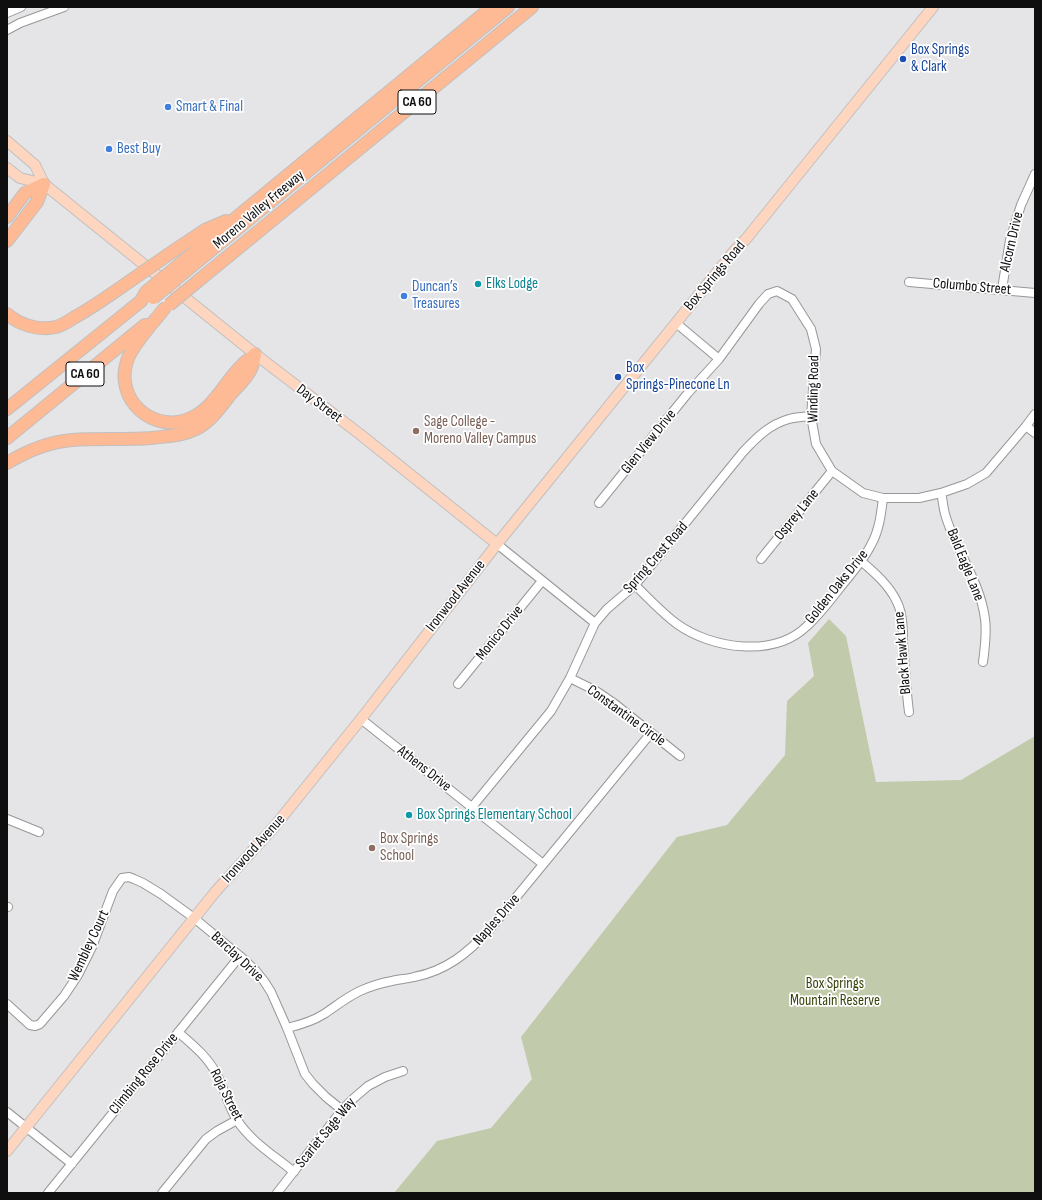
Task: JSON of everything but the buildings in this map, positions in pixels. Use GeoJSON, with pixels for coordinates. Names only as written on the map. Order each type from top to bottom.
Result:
{"type":"FeatureCollection","features":[{"type":"Feature","properties":{"kind":"highway","name":"Moreno Valley Freeway"},"geometry":{"type":"LineString","coordinates":[[7,409],[147,297],[183,267],[235,218],[492,7]]}},
{"type":"Feature","properties":{"kind":"highway"},"geometry":{"type":"LineString","coordinates":[[183,267],[508,7]]}},
{"type":"Feature","properties":{"kind":"highway","name":"Moreno Valley Freeway"},"geometry":{"type":"LineString","coordinates":[[7,438],[532,7]]}},
{"type":"Feature","properties":{"kind":"highway"},"geometry":{"type":"LineString","coordinates":[[7,218],[26,193],[44,184]]}},
{"type":"Feature","properties":{"kind":"highway"},"geometry":{"type":"LineString","coordinates":[[7,241],[37,202],[44,184]]}},
{"type":"Feature","properties":{"kind":"highway"},"geometry":{"type":"LineString","coordinates":[[7,314],[18,322],[42,329],[64,324],[205,230],[235,218]]}},
{"type":"Feature","properties":{"kind":"highway"},"geometry":{"type":"LineString","coordinates":[[166,307],[134,346],[128,357],[125,368],[125,385],[127,392],[135,405],[148,416],[161,422],[170,423],[180,422],[200,413],[207,407],[243,364],[255,354]]}},
{"type":"Feature","properties":{"kind":"highway"},"geometry":{"type":"LineString","coordinates":[[7,463],[25,453],[43,446],[71,440],[141,439],[184,434],[196,429],[217,412],[251,370],[255,354]]}},
{"type":"Feature","properties":{"kind":"main road","name":"Box Springs Road"},"geometry":{"type":"LineString","coordinates":[[497,544],[933,7]]}},
{"type":"Feature","properties":{"kind":"main road","name":"Day Street"},"geometry":{"type":"LineString","coordinates":[[7,141],[35,165],[44,184]]}},
{"type":"Feature","properties":{"kind":"main road","name":"Day Street"},"geometry":{"type":"LineString","coordinates":[[7,168],[20,178],[44,184],[255,354],[361,435],[497,544]]}},
{"type":"Feature","properties":{"kind":"main road","name":"Ironwood Avenue"},"geometry":{"type":"LineString","coordinates":[[7,1151],[194,918],[274,827],[361,719],[497,544]]}},
{"type":"Feature","properties":{"kind":"street"},"geometry":{"type":"LineString","coordinates":[[7,13],[21,7]]}},
{"type":"Feature","properties":{"kind":"street"},"geometry":{"type":"LineString","coordinates":[[7,30],[20,23],[64,7]]}},
{"type":"Feature","properties":{"kind":"street","name":"Alcorn Drive"},"geometry":{"type":"LineString","coordinates":[[1002,290],[1010,240],[1021,205],[1035,174]]}},
{"type":"Feature","properties":{"kind":"street","name":"Columbo Street"},"geometry":{"type":"LineString","coordinates":[[909,282],[1035,293]]}},
{"type":"Feature","properties":{"kind":"street","name":"Glen View Drive"},"geometry":{"type":"LineString","coordinates":[[599,503],[688,394],[719,359],[768,294],[777,291]]}},
{"type":"Feature","properties":{"kind":"street","name":"Winding Road"},"geometry":{"type":"LineString","coordinates":[[777,291],[792,299],[810,329],[816,349],[811,416],[816,444],[832,471],[864,493],[882,498],[919,498],[941,493],[967,484],[986,473],[1035,414]]}},
{"type":"Feature","properties":{"kind":"street"},"geometry":{"type":"LineString","coordinates":[[676,323],[719,359]]}},
{"type":"Feature","properties":{"kind":"street","name":"Spring Crest Road"},"geometry":{"type":"LineString","coordinates":[[472,807],[551,711],[570,678],[594,623],[607,608],[635,586],[743,452],[759,435],[775,424],[788,419],[811,416]]}},
{"type":"Feature","properties":{"kind":"street"},"geometry":{"type":"LineString","coordinates":[[1026,426],[1035,433]]}},
{"type":"Feature","properties":{"kind":"street","name":"Osprey Lane"},"geometry":{"type":"LineString","coordinates":[[761,559],[832,471]]}},
{"type":"Feature","properties":{"kind":"street","name":"Bald Eagle Lane"},"geometry":{"type":"LineString","coordinates":[[941,493],[948,523],[973,578],[982,604],[986,632],[983,662]]}},
{"type":"Feature","properties":{"kind":"street","name":"Golden Oaks Drive"},"geometry":{"type":"LineString","coordinates":[[635,586],[677,624],[710,641],[754,647],[773,644],[790,638],[806,627],[824,608],[871,546],[881,514],[882,498]]}},
{"type":"Feature","properties":{"kind":"street","name":"Day Street"},"geometry":{"type":"LineString","coordinates":[[497,544],[594,623]]}},
{"type":"Feature","properties":{"kind":"street","name":"Black Hawk Lane"},"geometry":{"type":"LineString","coordinates":[[861,561],[880,577],[889,588],[898,604],[902,621],[906,689],[909,712]]}},
{"type":"Feature","properties":{"kind":"street","name":"Monico Drive"},"geometry":{"type":"LineString","coordinates":[[458,684],[542,581]]}},
{"type":"Feature","properties":{"kind":"street","name":"Constantine Circle"},"geometry":{"type":"LineString","coordinates":[[570,678],[602,695],[680,756]]}},
{"type":"Feature","properties":{"kind":"street","name":"Athens Drive"},"geometry":{"type":"LineString","coordinates":[[361,719],[543,864]]}},
{"type":"Feature","properties":{"kind":"street","name":"Naples Drive"},"geometry":{"type":"LineString","coordinates":[[287,1028],[309,1022],[358,992],[375,984],[413,978],[431,973],[458,959],[476,945],[651,733]]}},
{"type":"Feature","properties":{"kind":"street"},"geometry":{"type":"LineString","coordinates":[[7,819],[40,832]]}},
{"type":"Feature","properties":{"kind":"street","name":"Barclay Drive"},"geometry":{"type":"LineString","coordinates":[[122,878],[129,877],[143,883],[161,894],[194,918],[240,956],[264,981],[271,992],[287,1028],[305,1074],[326,1097],[342,1110]]}},
{"type":"Feature","properties":{"kind":"street","name":"Wembley Court"},"geometry":{"type":"LineString","coordinates":[[7,1004],[30,1025],[35,1026],[43,1021],[64,996],[78,975],[92,947],[113,891],[122,878]]}},
{"type":"Feature","properties":{"kind":"street","name":"Climbing Rose Drive"},"geometry":{"type":"LineString","coordinates":[[48,1193],[240,956]]}},
{"type":"Feature","properties":{"kind":"street","name":"Roja Street"},"geometry":{"type":"LineString","coordinates":[[178,1032],[198,1049],[209,1062],[237,1120],[253,1139],[294,1172]]}},
{"type":"Feature","properties":{"kind":"street","name":"Scarlet Sage Way"},"geometry":{"type":"LineString","coordinates":[[277,1193],[342,1110],[354,1098],[368,1086],[403,1071]]}},
{"type":"Feature","properties":{"kind":"street"},"geometry":{"type":"LineString","coordinates":[[7,1112],[72,1164]]}},
{"type":"Feature","properties":{"kind":"street"},"geometry":{"type":"LineString","coordinates":[[162,1193],[206,1139],[237,1120]]}},
{"type":"Feature","properties":{"kind":"green space","name":"Box Springs Mountain Reserve"},"geometry":{"type":"Polygon","coordinates":[[[829,619],[846,636],[876,782],[961,780],[1035,736],[1035,1193],[394,1193],[437,1141],[491,1128],[532,1079],[521,1037],[677,837],[727,825],[785,755],[787,701],[814,676],[808,643],[829,619]]]}},
{"type":"Feature","properties":{"kind":"place","name":"Box Springs & Clark"},"geometry":{"type":"Point","coordinates":[903,59]}},
{"type":"Feature","properties":{"kind":"place","name":"Smart & Final"},"geometry":{"type":"Point","coordinates":[168,107]}},
{"type":"Feature","properties":{"kind":"place","name":"Best Buy"},"geometry":{"type":"Point","coordinates":[109,149]}},
{"type":"Feature","properties":{"kind":"place","name":"Elks Lodge"},"geometry":{"type":"Point","coordinates":[478,284]}},
{"type":"Feature","properties":{"kind":"place","name":"Duncan’s Treasures"},"geometry":{"type":"Point","coordinates":[404,296]}},
{"type":"Feature","properties":{"kind":"place","name":"Box Springs-Pinecone Ln"},"geometry":{"type":"Point","coordinates":[618,377]}},
{"type":"Feature","properties":{"kind":"place","name":"Sage College - Moreno Valley Campus"},"geometry":{"type":"Point","coordinates":[416,431]}},
{"type":"Feature","properties":{"kind":"place","name":"Box Springs Elementary School"},"geometry":{"type":"Point","coordinates":[409,815]}},
{"type":"Feature","properties":{"kind":"place","name":"Box Springs School"},"geometry":{"type":"Point","coordinates":[372,848]}}]}
